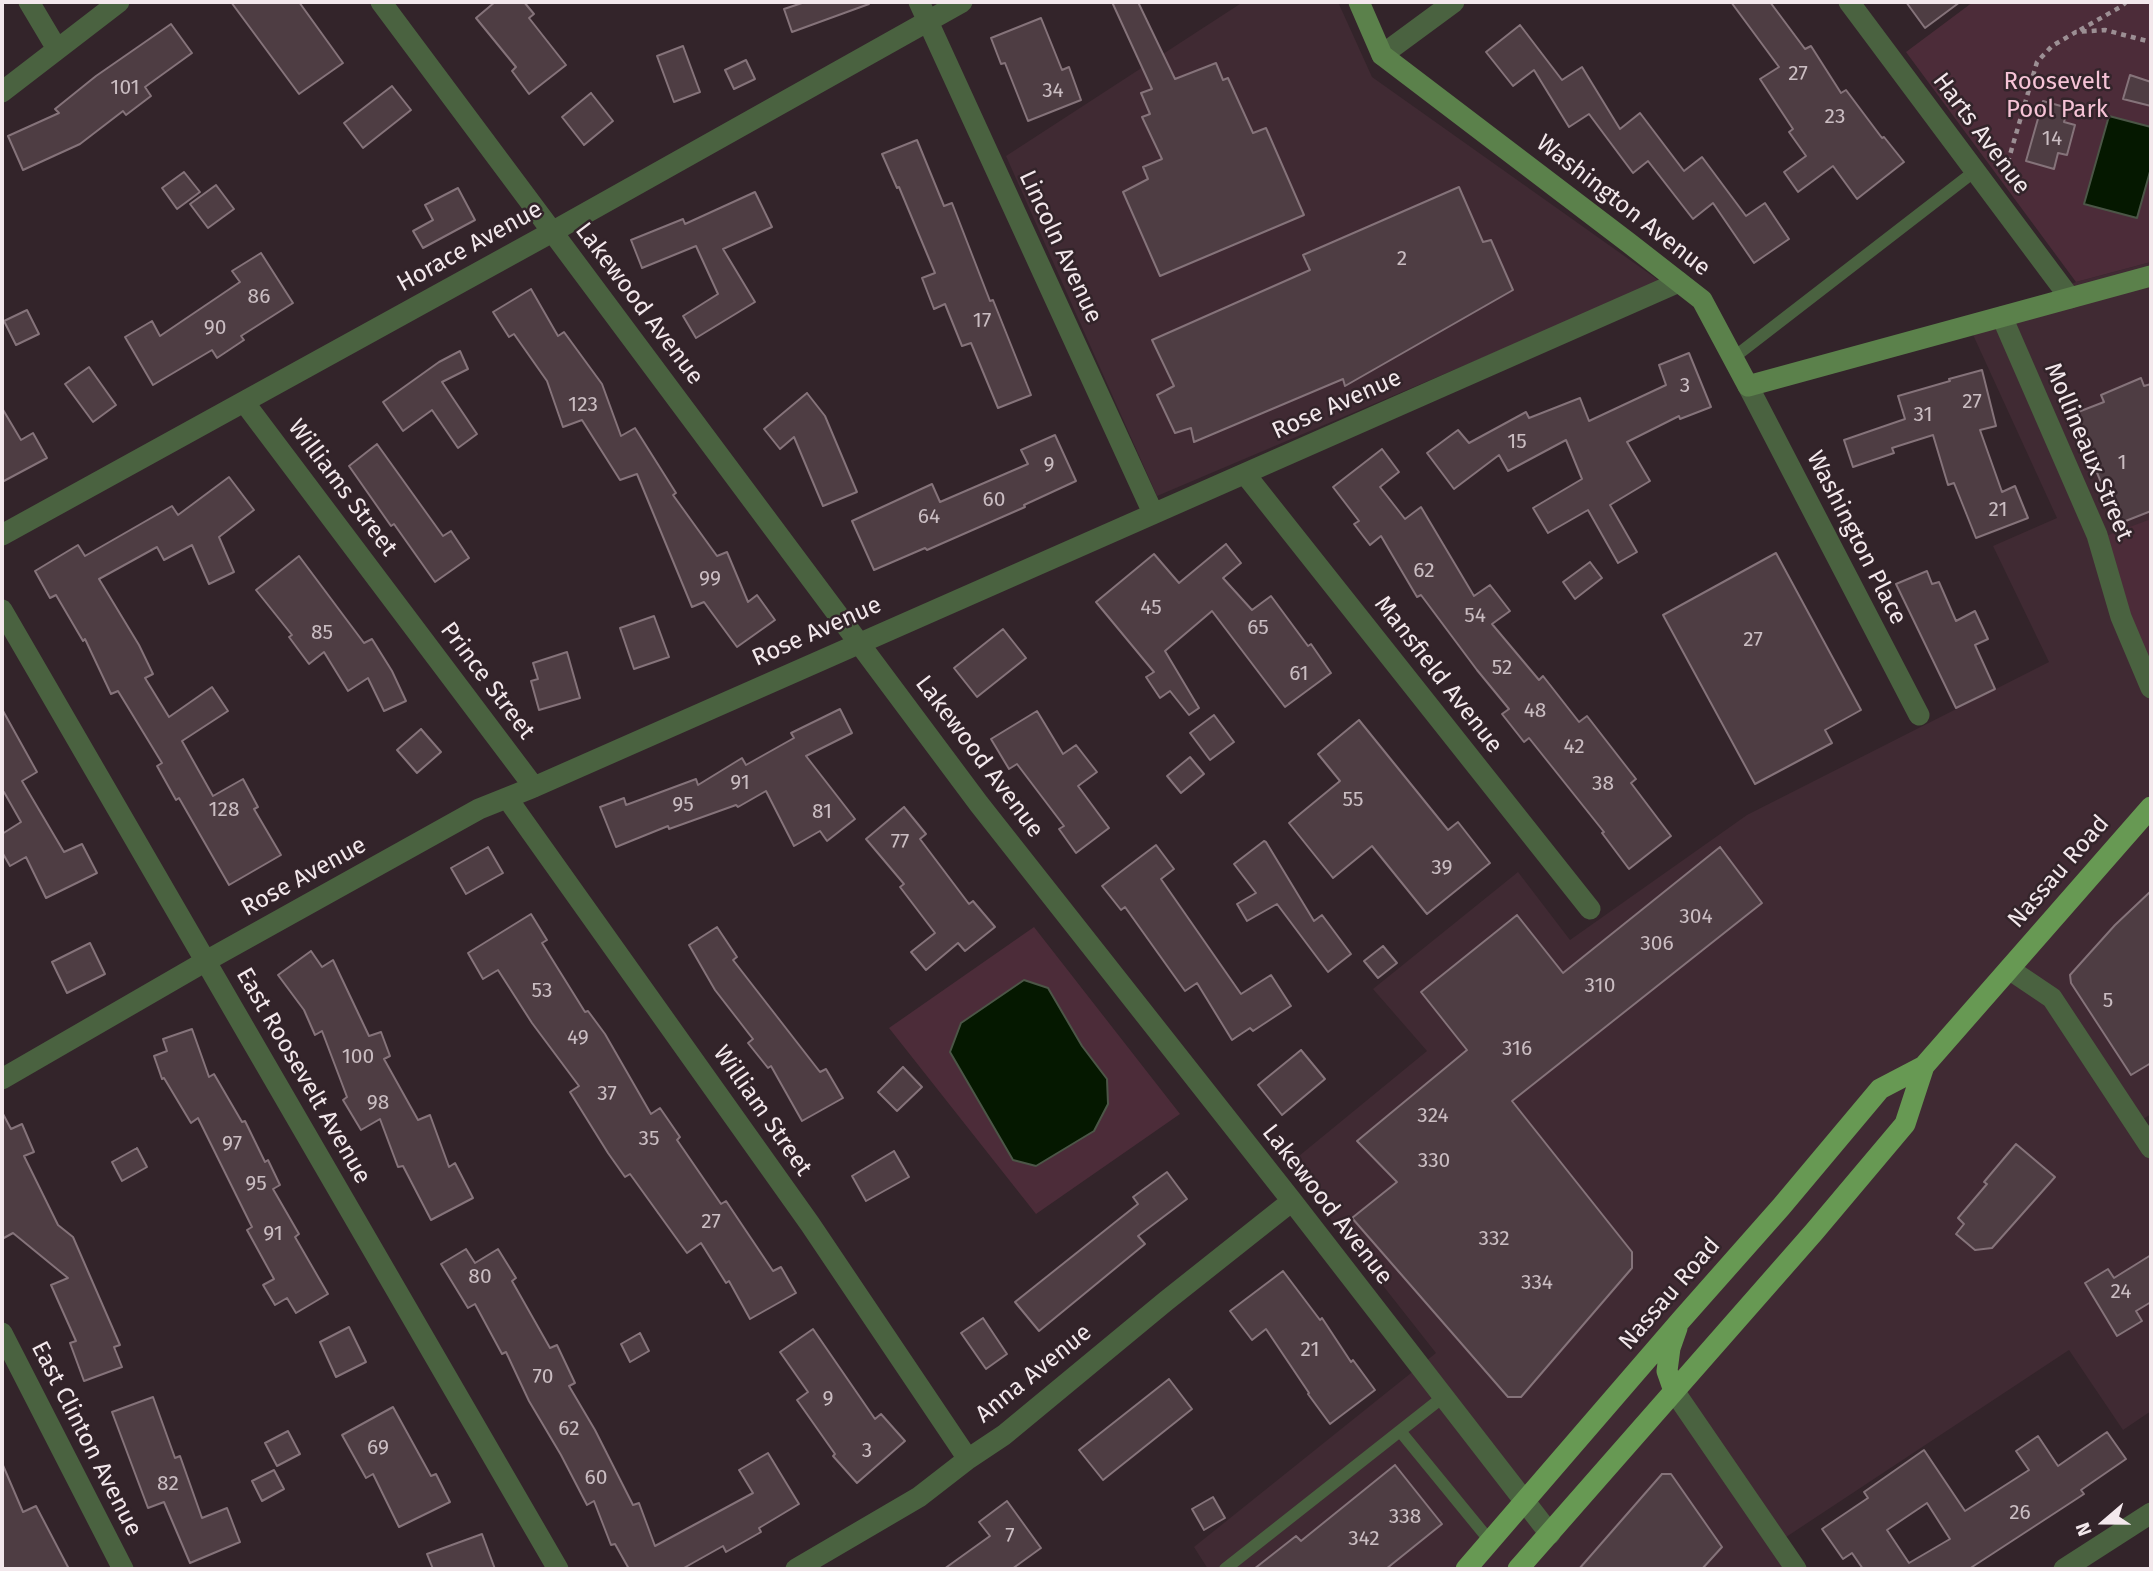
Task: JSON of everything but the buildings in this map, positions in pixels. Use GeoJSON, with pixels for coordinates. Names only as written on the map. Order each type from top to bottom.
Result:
{"type":"FeatureCollection","features":[{"type":"Feature","properties":{"kind":"main road","name":"Nassau Road"},"geometry":{"type":"LineString","coordinates":[[1466,1569],[1781,1207],[1880,1089],[1924,1066],[2151,807]]}},
{"type":"Feature","properties":{"kind":"main road","name":"Nassau Road"},"geometry":{"type":"LineString","coordinates":[[1518,1569],[1905,1124],[1924,1066]]}},
{"type":"Feature","properties":{"kind":"main road"},"geometry":{"type":"LineString","coordinates":[[1674,1391],[1667,1371],[1670,1348],[1681,1320]]}},
{"type":"Feature","properties":{"kind":"street"},"geometry":{"type":"LineString","coordinates":[[29,2],[57,49]]}},
{"type":"Feature","properties":{"kind":"street"},"geometry":{"type":"LineString","coordinates":[[2,92],[119,2]]}},
{"type":"Feature","properties":{"kind":"street","name":"Lakewood Avenue"},"geometry":{"type":"LineString","coordinates":[[381,2],[979,804],[1292,1201],[1549,1534]]}},
{"type":"Feature","properties":{"kind":"street","name":"Lincoln Avenue"},"geometry":{"type":"LineString","coordinates":[[919,2],[1153,513]]}},
{"type":"Feature","properties":{"kind":"street","name":"Horace Avenue"},"geometry":{"type":"LineString","coordinates":[[2,535],[552,233],[962,2]]}},
{"type":"Feature","properties":{"kind":"street","name":"Washington Avenue"},"geometry":{"type":"LineString","coordinates":[[1359,2],[1382,55],[1702,300],[1748,386]]}},
{"type":"Feature","properties":{"kind":"street"},"geometry":{"type":"LineString","coordinates":[[1382,55],[1454,2]]}},
{"type":"Feature","properties":{"kind":"street","name":"Harts Avenue"},"geometry":{"type":"LineString","coordinates":[[1849,2],[2070,298]]}},
{"type":"Feature","properties":{"kind":"street"},"geometry":{"type":"LineString","coordinates":[[1748,386],[2151,276]]}},
{"type":"Feature","properties":{"kind":"street","name":"Rose Avenue"},"geometry":{"type":"LineString","coordinates":[[2,1080],[206,961],[479,809],[1679,282]]}},
{"type":"Feature","properties":{"kind":"street","name":"Mollineaux Street"},"geometry":{"type":"LineString","coordinates":[[2002,317],[2097,535],[2121,617],[2151,688]]}},
{"type":"Feature","properties":{"kind":"street","name":"Washington Place"},"geometry":{"type":"LineString","coordinates":[[1748,386],[1919,715]]}},
{"type":"Feature","properties":{"kind":"street","name":"Williams Street"},"geometry":{"type":"LineString","coordinates":[[244,402],[398,606]]}},
{"type":"Feature","properties":{"kind":"street","name":"Mansfield Avenue"},"geometry":{"type":"LineString","coordinates":[[1245,474],[1590,909]]}},
{"type":"Feature","properties":{"kind":"street","name":"Prince Street"},"geometry":{"type":"LineString","coordinates":[[398,606],[534,787]]}},
{"type":"Feature","properties":{"kind":"street","name":"East Roosevelt Avenue"},"geometry":{"type":"LineString","coordinates":[[2,610],[558,1569]]}},
{"type":"Feature","properties":{"kind":"street","name":"William Street"},"geometry":{"type":"LineString","coordinates":[[507,798],[810,1224],[968,1459]]}},
{"type":"Feature","properties":{"kind":"street"},"geometry":{"type":"LineString","coordinates":[[2009,969],[2052,998],[2151,1148]]}},
{"type":"Feature","properties":{"kind":"street","name":"Anna Avenue"},"geometry":{"type":"LineString","coordinates":[[796,1569],[919,1497],[1004,1435],[1292,1201]]}},
{"type":"Feature","properties":{"kind":"street","name":"East Clinton Avenue"},"geometry":{"type":"LineString","coordinates":[[2,1333],[123,1569]]}},
{"type":"Feature","properties":{"kind":"street"},"geometry":{"type":"LineString","coordinates":[[1674,1391],[1796,1569]]}},
{"type":"Feature","properties":{"kind":"street"},"geometry":{"type":"LineString","coordinates":[[2064,1569],[2151,1513]]}},
{"type":"Feature","properties":{"kind":"lane"},"geometry":{"type":"LineString","coordinates":[[1733,358],[1975,171]]}},
{"type":"Feature","properties":{"kind":"lane"},"geometry":{"type":"LineString","coordinates":[[1225,1569],[1443,1397]]}},
{"type":"Feature","properties":{"kind":"lane"},"geometry":{"type":"LineString","coordinates":[[1400,1431],[1490,1541]]}},
{"type":"Feature","properties":{"kind":"path"},"geometry":{"type":"LineString","coordinates":[[2005,174],[2037,62],[2052,46],[2126,2]]}},
{"type":"Feature","properties":{"kind":"path"},"geometry":{"type":"LineString","coordinates":[[2076,32],[2105,30],[2151,42]]}},
{"type":"Feature","properties":{"kind":"shaded area"},"geometry":{"type":"Polygon","coordinates":[[[1243,2],[1338,2],[1372,77],[1661,282],[1157,496],[1006,156],[1243,2]]]}},
{"type":"Feature","properties":{"kind":"shaded area"},"geometry":{"type":"Polygon","coordinates":[[[2109,116],[2151,127],[2151,168],[2137,218],[2084,204],[2109,116]]]}},
{"type":"Feature","properties":{"kind":"shaded area"},"geometry":{"type":"Polygon","coordinates":[[[2151,262],[2151,1114],[2132,1126],[2151,1155],[2151,1411],[2123,1430],[2069,1350],[1774,1545],[1790,1569],[1208,1569],[1194,1547],[1436,1353],[1288,1165],[1427,1051],[1373,989],[1518,872],[1570,940],[1747,815],[2049,662],[1993,546],[2057,518],[1969,326],[2076,282],[2151,262]]]}},
{"type":"Feature","properties":{"kind":"shaded area"},"geometry":{"type":"Polygon","coordinates":[[[1024,980],[1048,988],[1082,1046],[1107,1079],[1108,1104],[1094,1131],[1036,1166],[1013,1160],[950,1052],[961,1023],[1024,980]]]}},
{"type":"Feature","properties":{"kind":"green space","name":"Roosevelt Pool Park"},"geometry":{"type":"Polygon","coordinates":[[[1973,2],[2151,2],[2151,262],[2076,282],[1906,52],[1973,2]]]}},
{"type":"Feature","properties":{"kind":"green space"},"geometry":{"type":"Polygon","coordinates":[[[2151,519],[2151,664],[2098,539],[2151,519]]]}},
{"type":"Feature","properties":{"kind":"green space"},"geometry":{"type":"Polygon","coordinates":[[[1034,927],[1180,1114],[1036,1214],[889,1028],[1034,927]]]}}]}
